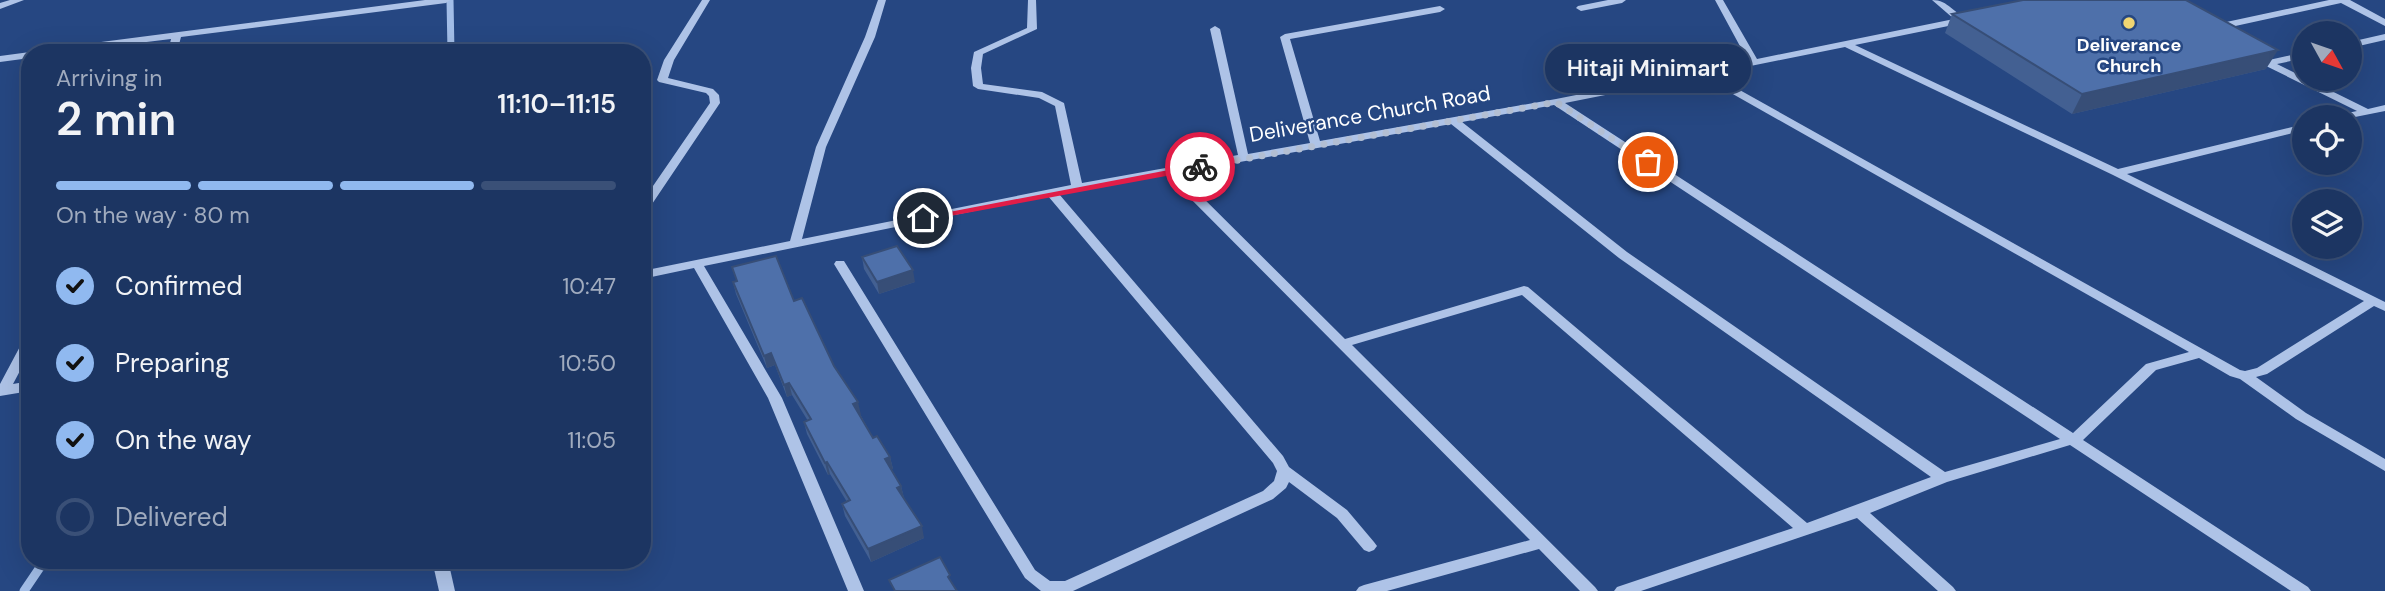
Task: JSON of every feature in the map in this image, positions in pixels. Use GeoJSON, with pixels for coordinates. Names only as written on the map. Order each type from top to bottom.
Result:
{"type":"FeatureCollection","features":[{"type":"Feature","properties":{"kind":"street"},"geometry":{"type":"LineString","coordinates":[[0,6],[20,0]]}},
{"type":"Feature","properties":{"kind":"street"},"geometry":{"type":"LineString","coordinates":[[112,44],[177,36],[362,5],[446,0]]}},
{"type":"Feature","properties":{"kind":"street"},"geometry":{"type":"LineString","coordinates":[[651,198],[715,103],[714,95],[709,91],[662,80],[669,60],[706,0]]}},
{"type":"Feature","properties":{"kind":"street"},"geometry":{"type":"LineString","coordinates":[[795,244],[821,147],[870,37],[883,0]]}},
{"type":"Feature","properties":{"kind":"street"},"geometry":{"type":"LineString","coordinates":[[1032,0],[1032,29],[979,52],[976,68],[978,86],[1042,95],[1060,105],[1077,188]]}},
{"type":"Feature","properties":{"kind":"street"},"geometry":{"type":"LineString","coordinates":[[1581,8],[1622,0]]}},
{"type":"Feature","properties":{"kind":"street"},"geometry":{"type":"LineString","coordinates":[[1718,0],[1754,61]]}},
{"type":"Feature","properties":{"kind":"street"},"geometry":{"type":"LineString","coordinates":[[1936,0],[1961,20]]}},
{"type":"Feature","properties":{"kind":"street"},"geometry":{"type":"LineString","coordinates":[[2218,36],[2206,30],[2343,0],[2385,23]]}},
{"type":"Feature","properties":{"kind":"street"},"geometry":{"type":"LineString","coordinates":[[1316,146],[1285,37],[1440,9]]}},
{"type":"Feature","properties":{"kind":"street","name":"Deliverance Church Road"},"geometry":{"type":"LineString","coordinates":[[651,273],[1051,192],[1556,102],[1974,18]]}},
{"type":"Feature","properties":{"kind":"street"},"geometry":{"type":"LineString","coordinates":[[1214,29],[1244,159]]}},
{"type":"Feature","properties":{"kind":"street"},"geometry":{"type":"LineString","coordinates":[[175,44],[177,36]]}},
{"type":"Feature","properties":{"kind":"street"},"geometry":{"type":"LineString","coordinates":[[2362,42],[2385,37]]}},
{"type":"Feature","properties":{"kind":"street"},"geometry":{"type":"LineString","coordinates":[[1844,43],[2117,173],[2385,307]]}},
{"type":"Feature","properties":{"kind":"street"},"geometry":{"type":"LineString","coordinates":[[2243,50],[2365,111]]}},
{"type":"Feature","properties":{"kind":"street"},"geometry":{"type":"LineString","coordinates":[[0,59],[21,56]]}},
{"type":"Feature","properties":{"kind":"street"},"geometry":{"type":"LineString","coordinates":[[2267,63],[2292,58]]}},
{"type":"Feature","properties":{"kind":"street"},"geometry":{"type":"LineString","coordinates":[[1701,72],[2199,354],[2245,376],[2301,416],[2385,466]]}},
{"type":"Feature","properties":{"kind":"street"},"geometry":{"type":"LineString","coordinates":[[1556,102],[2075,439],[2303,591]]}},
{"type":"Feature","properties":{"kind":"street"},"geometry":{"type":"LineString","coordinates":[[2362,112],[2385,108]]}},
{"type":"Feature","properties":{"kind":"street"},"geometry":{"type":"LineString","coordinates":[[1454,121],[1623,255],[1943,478]]}},
{"type":"Feature","properties":{"kind":"street"},"geometry":{"type":"LineString","coordinates":[[2117,173],[2292,130]]}},
{"type":"Feature","properties":{"kind":"street"},"geometry":{"type":"LineString","coordinates":[[1171,172],[1345,343],[1590,591]]}},
{"type":"Feature","properties":{"kind":"street"},"geometry":{"type":"LineString","coordinates":[[1051,192],[1278,460],[1284,471],[1342,514],[1369,546]]}},
{"type":"Feature","properties":{"kind":"street"},"geometry":{"type":"LineString","coordinates":[[697,264],[775,398],[856,591]]}},
{"type":"Feature","properties":{"kind":"street"},"geometry":{"type":"LineString","coordinates":[[840,264],[1030,574],[1039,584],[1052,590],[1080,582],[1268,495],[1281,484],[1284,471]]}},
{"type":"Feature","properties":{"kind":"street"},"geometry":{"type":"LineString","coordinates":[[1345,343],[1524,290],[1805,530]]}},
{"type":"Feature","properties":{"kind":"street"},"geometry":{"type":"LineString","coordinates":[[2245,376],[2262,371],[2373,301]]}},
{"type":"Feature","properties":{"kind":"street"},"geometry":{"type":"LineString","coordinates":[[1622,591],[1860,512],[1943,478],[2075,439],[2151,367],[2199,354]]}},
{"type":"Feature","properties":{"kind":"street"},"geometry":{"type":"LineString","coordinates":[[1,391],[21,355]]}},
{"type":"Feature","properties":{"kind":"street"},"geometry":{"type":"LineString","coordinates":[[1,391],[21,388]]}},
{"type":"Feature","properties":{"kind":"street"},"geometry":{"type":"LineString","coordinates":[[1860,512],[1948,591]]}},
{"type":"Feature","properties":{"kind":"street"},"geometry":{"type":"LineString","coordinates":[[1364,591],[1541,543]]}},
{"type":"Feature","properties":{"kind":"street"},"geometry":{"type":"LineString","coordinates":[[442,569],[447,591]]}},
{"type":"Feature","properties":{"kind":"building"},"geometry":{"type":"Polygon","coordinates":[[[2023,0],[2186,0],[2278,50],[2082,94],[1952,14],[2023,0]]]}},
{"type":"Feature","properties":{"kind":"building"},"geometry":{"type":"Polygon","coordinates":[[[897,246],[913,270],[877,282],[862,257],[897,246]]]}},
{"type":"Feature","properties":{"kind":"building"},"geometry":{"type":"Polygon","coordinates":[[[776,256],[794,301],[802,298],[834,366],[858,402],[853,404],[873,438],[877,436],[890,457],[885,459],[901,486],[897,488],[922,526],[868,549],[842,504],[850,500],[827,462],[825,463],[804,422],[811,419],[789,383],[784,385],[771,353],[764,356],[733,282],[737,281],[732,267],[776,256]]]}},
{"type":"Feature","properties":{"kind":"building"},"geometry":{"type":"Polygon","coordinates":[[[940,557],[957,591],[895,591],[889,580],[940,557]]]}},
{"type":"Feature","properties":{"kind":"waterway"},"geometry":{"type":"LineString","coordinates":[[450,0],[451,44]]}},
{"type":"Feature","properties":{"kind":"waterway"},"geometry":{"type":"LineString","coordinates":[[24,591],[39,569]]}},
{"type":"Feature","properties":{"kind":"way so far"},"geometry":{"type":"LineString","coordinates":[[1200,167],[1556,102],[1648,162]]}},
{"type":"Feature","properties":{"kind":"place","name":"Deliverance Church"},"geometry":{"type":"Point","coordinates":[2129,23]}},
{"type":"Feature","properties":{"kind":"place","name":"Hitaji Minimart"},"geometry":{"type":"Point","coordinates":[1648,162]}},
{"type":"Feature","properties":{"kind":"route"},"geometry":{"type":"LineString","coordinates":[[923,218],[1051,192],[1200,167]]}}]}
